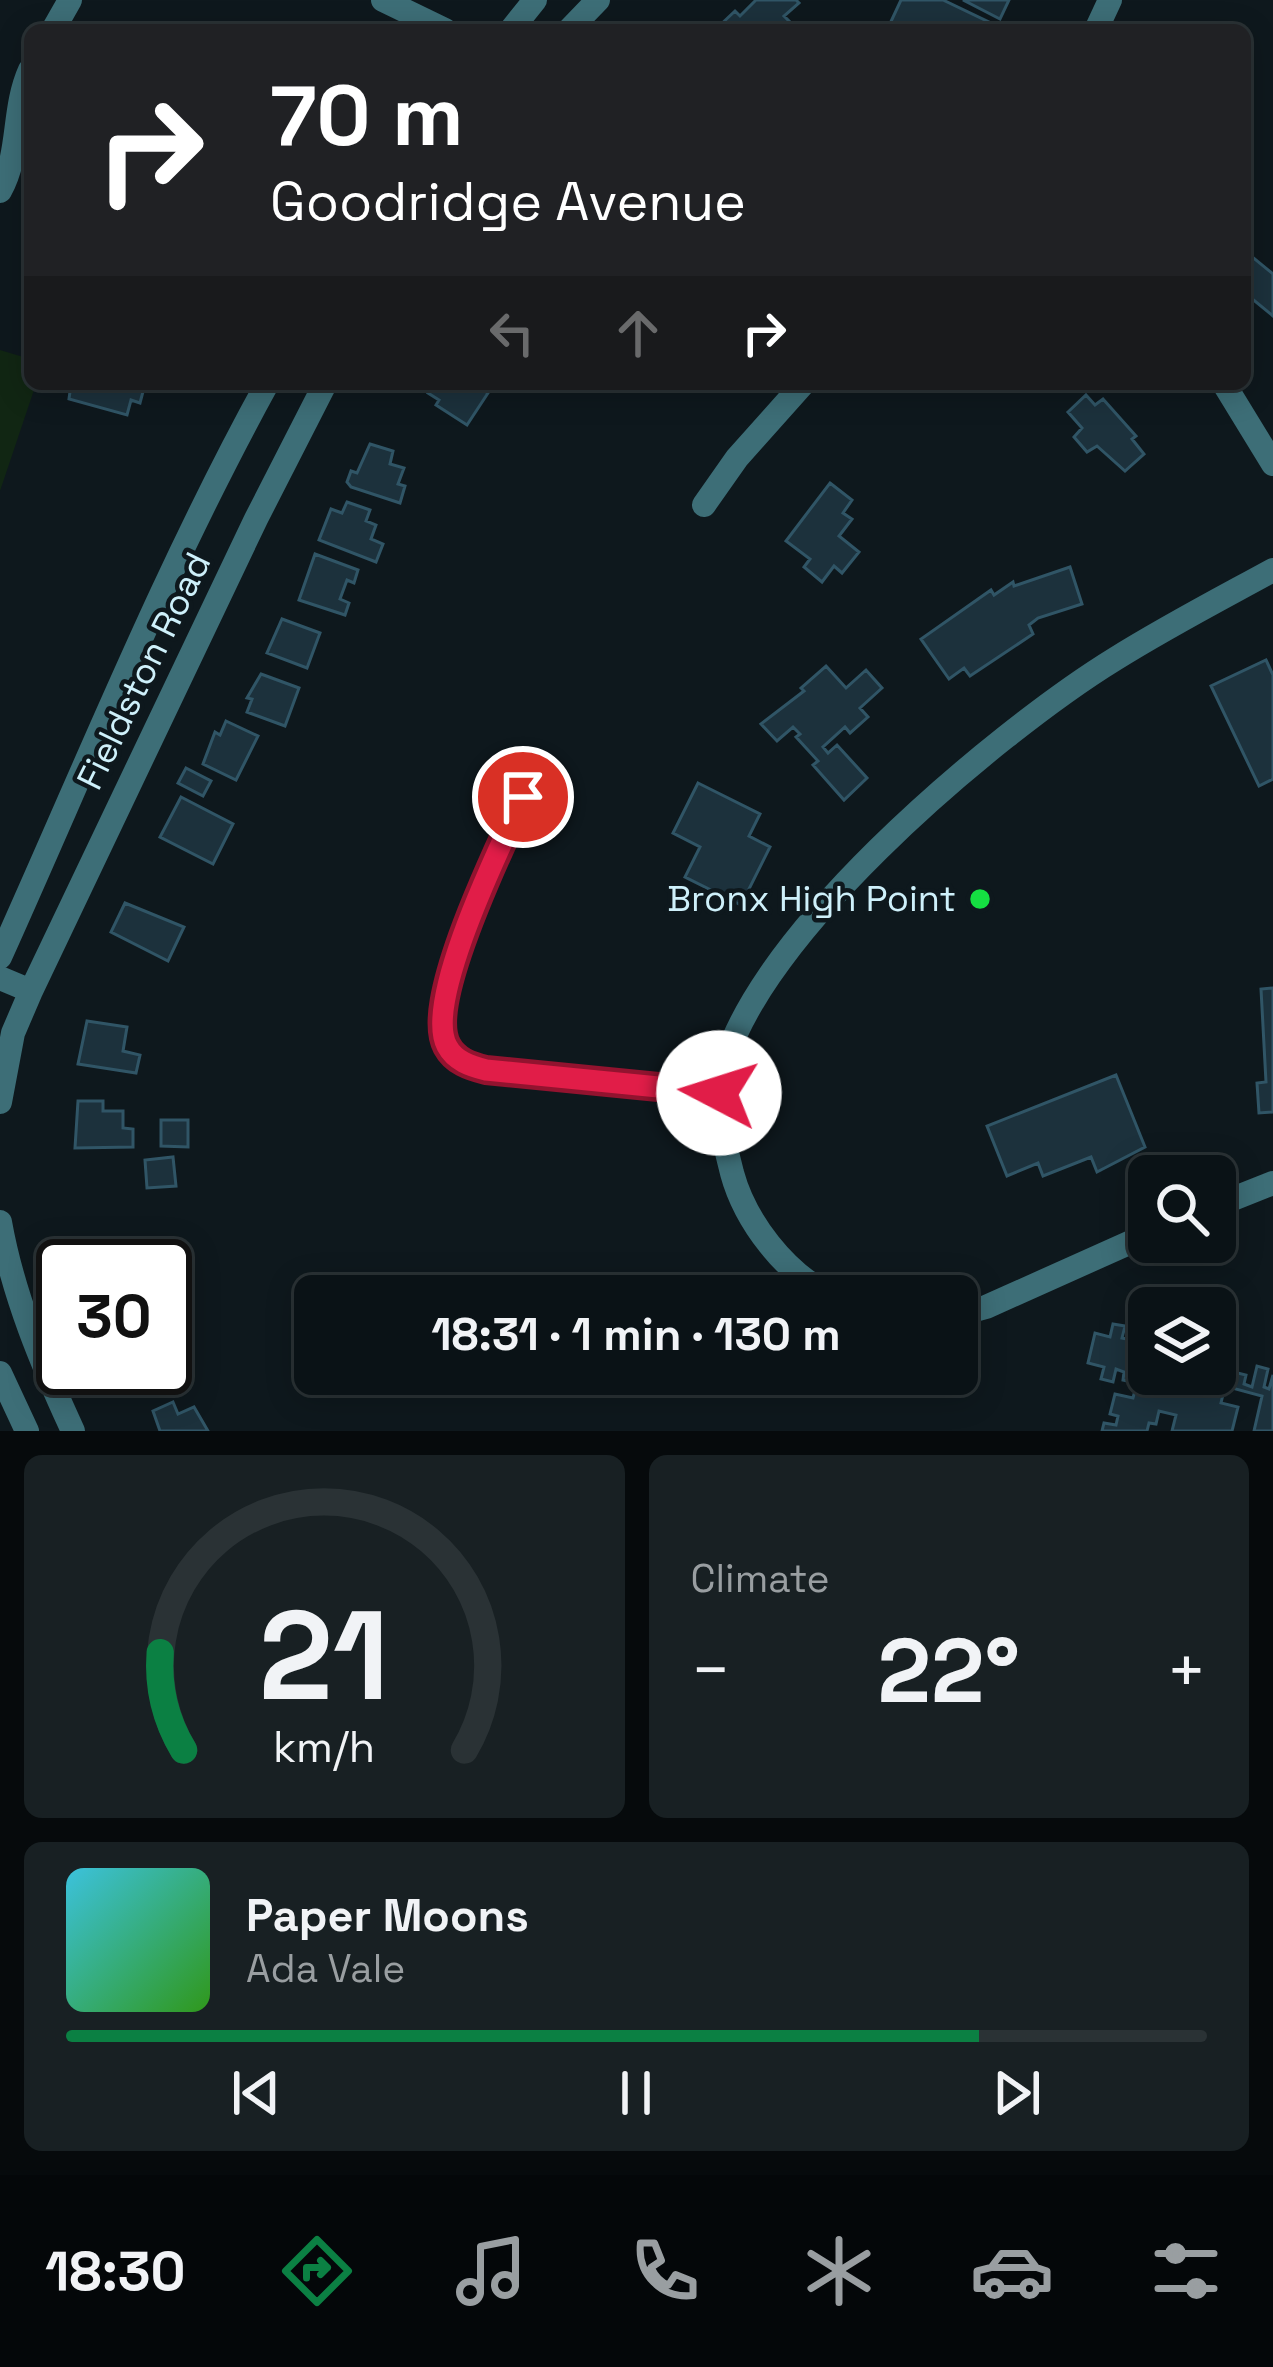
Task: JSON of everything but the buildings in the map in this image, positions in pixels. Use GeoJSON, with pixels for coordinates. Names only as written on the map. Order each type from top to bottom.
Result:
{"type":"FeatureCollection","features":[{"type":"Feature","properties":{"kind":"street"},"geometry":{"type":"LineString","coordinates":[[382,0],[432,24]]}},
{"type":"Feature","properties":{"kind":"street"},"geometry":{"type":"LineString","coordinates":[[517,24],[535,0]]}},
{"type":"Feature","properties":{"kind":"street"},"geometry":{"type":"LineString","coordinates":[[575,24],[598,0]]}},
{"type":"Feature","properties":{"kind":"street"},"geometry":{"type":"LineString","coordinates":[[0,191],[13,166],[24,88]]}},
{"type":"Feature","properties":{"kind":"street","name":"Fieldston Road"},"geometry":{"type":"LineString","coordinates":[[0,957],[206,495],[264,390]]}},
{"type":"Feature","properties":{"kind":"street","name":"Fieldston Road"},"geometry":{"type":"LineString","coordinates":[[0,1102],[14,1033],[31,991],[264,501],[322,390]]}},
{"type":"Feature","properties":{"kind":"street"},"geometry":{"type":"LineString","coordinates":[[704,505],[737,458],[798,390]]}},
{"type":"Feature","properties":{"kind":"street"},"geometry":{"type":"LineString","coordinates":[[1228,390],[1273,464]]}},
{"type":"Feature","properties":{"kind":"street"},"geometry":{"type":"LineString","coordinates":[[805,1275],[779,1255],[741,1203],[724,1142],[719,1093],[732,1046],[755,996],[804,931],[910,818],[990,750],[1112,660],[1273,570]]}},
{"type":"Feature","properties":{"kind":"street"},"geometry":{"type":"LineString","coordinates":[[523,797],[474,904],[451,979],[442,1023],[447,1045],[464,1064],[486,1070],[719,1093]]}},
{"type":"Feature","properties":{"kind":"street"},"geometry":{"type":"LineString","coordinates":[[0,978],[31,991]]}},
{"type":"Feature","properties":{"kind":"street"},"geometry":{"type":"LineString","coordinates":[[1236,1198],[1273,1183]]}},
{"type":"Feature","properties":{"kind":"street"},"geometry":{"type":"LineString","coordinates":[[0,1222],[8,1264],[36,1340]]}},
{"type":"Feature","properties":{"kind":"street"},"geometry":{"type":"LineString","coordinates":[[978,1308],[1128,1244]]}},
{"type":"Feature","properties":{"kind":"street"},"geometry":{"type":"LineString","coordinates":[[28,1431],[4,1381],[36,1373]]}},
{"type":"Feature","properties":{"kind":"street"},"geometry":{"type":"LineString","coordinates":[[58,1395],[73,1431]]}},
{"type":"Feature","properties":{"kind":"green space"},"geometry":{"type":"Polygon","coordinates":[[[0,350],[24,357],[24,390],[34,390],[0,491],[0,350]]]}},
{"type":"Feature","properties":{"kind":"place","name":"Bronx High Point"},"geometry":{"type":"Point","coordinates":[980,899]}},
{"type":"Feature","properties":{"kind":"route"},"geometry":{"type":"LineString","coordinates":[[523,797],[474,904],[451,979],[442,1023],[447,1045],[464,1064],[486,1070],[719,1093]]}}]}
